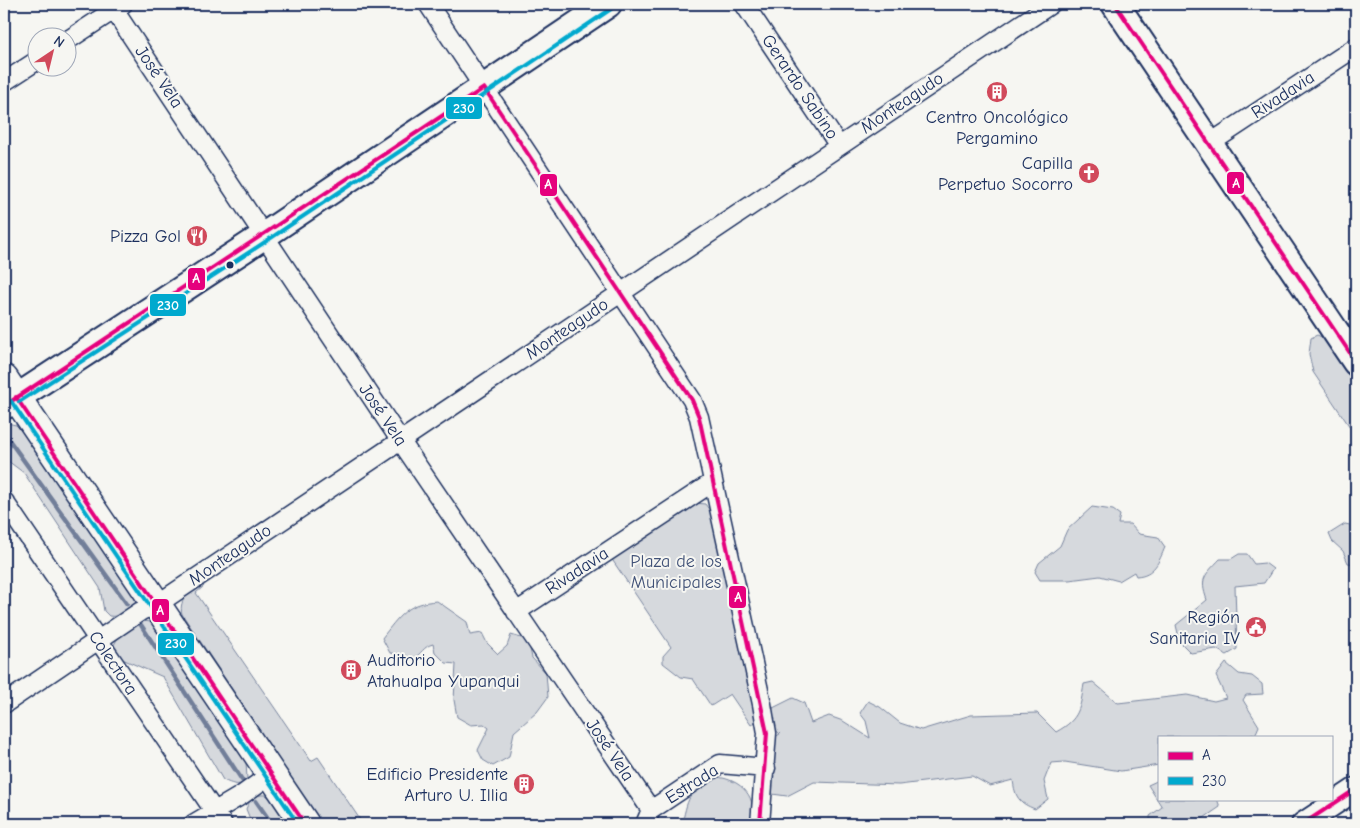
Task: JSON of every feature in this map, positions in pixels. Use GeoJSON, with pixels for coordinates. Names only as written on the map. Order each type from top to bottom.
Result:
{"type":"FeatureCollection","features":[{"type":"Feature","properties":{"kind":"main road"},"geometry":{"type":"LineString","coordinates":[[305,824],[156,605],[8,394],[265,236],[608,4]]}},
{"type":"Feature","properties":{"kind":"main road"},"geometry":{"type":"LineString","coordinates":[[1115,4],[1209,144],[1352,346]]}},
{"type":"Feature","properties":{"kind":"street"},"geometry":{"type":"LineString","coordinates":[[428,4],[692,400],[699,417],[762,704],[766,733],[766,768],[760,824]]}},
{"type":"Feature","properties":{"kind":"street","name":"Gerardo Sabino"},"geometry":{"type":"LineString","coordinates":[[744,4],[839,146]]}},
{"type":"Feature","properties":{"kind":"street","name":"Monteagudo"},"geometry":{"type":"LineString","coordinates":[[4,704],[98,642],[142,610],[156,605],[1051,4]]}},
{"type":"Feature","properties":{"kind":"street"},"geometry":{"type":"LineString","coordinates":[[78,33],[116,6]]}},
{"type":"Feature","properties":{"kind":"street","name":"José Vela"},"geometry":{"type":"LineString","coordinates":[[116,6],[265,236],[516,612],[648,817]]}},
{"type":"Feature","properties":{"kind":"street","name":"Rivadavia"},"geometry":{"type":"LineString","coordinates":[[1209,144],[1356,47]]}},
{"type":"Feature","properties":{"kind":"street"},"geometry":{"type":"LineString","coordinates":[[4,82],[28,66]]}},
{"type":"Feature","properties":{"kind":"street","name":"Rivadavia"},"geometry":{"type":"LineString","coordinates":[[516,612],[713,482]]}},
{"type":"Feature","properties":{"kind":"street","name":"Colectora"},"geometry":{"type":"LineString","coordinates":[[4,501],[98,642],[219,817]]}},
{"type":"Feature","properties":{"kind":"street","name":"Estrada"},"geometry":{"type":"LineString","coordinates":[[648,817],[720,764],[766,768]]}},
{"type":"Feature","properties":{"kind":"street"},"geometry":{"type":"LineString","coordinates":[[193,824],[219,817],[242,795],[271,774]]}},
{"type":"Feature","properties":{"kind":"street"},"geometry":{"type":"LineString","coordinates":[[1303,824],[1356,789]]}},
{"type":"Feature","properties":{"kind":"green space"},"geometry":{"type":"Polygon","coordinates":[[[1317,335],[1324,338],[1356,387],[1356,436],[1313,372],[1309,354],[1311,338],[1317,335]]]}},
{"type":"Feature","properties":{"kind":"green space"},"geometry":{"type":"Polygon","coordinates":[[[7,423],[22,429],[134,596],[136,603],[131,609],[120,615],[113,616],[109,616],[104,611],[100,588],[24,473],[4,458],[4,425],[7,423]]]}},
{"type":"Feature","properties":{"kind":"green space","name":"Plaza de los Municipales"},"geometry":{"type":"Polygon","coordinates":[[[695,503],[705,504],[711,512],[757,721],[751,725],[730,694],[711,706],[693,679],[681,677],[663,663],[663,656],[671,647],[611,558],[695,503]]]}},
{"type":"Feature","properties":{"kind":"green space"},"geometry":{"type":"Polygon","coordinates":[[[1092,507],[1113,510],[1120,515],[1118,524],[1130,524],[1139,534],[1158,537],[1165,547],[1155,567],[1142,575],[1136,576],[1134,572],[1119,581],[1100,576],[1069,580],[1040,580],[1035,572],[1039,563],[1060,546],[1067,530],[1092,507]]]}},
{"type":"Feature","properties":{"kind":"green space"},"geometry":{"type":"Polygon","coordinates":[[[1345,524],[1350,525],[1350,533],[1356,538],[1356,564],[1348,563],[1343,551],[1332,541],[1329,534],[1345,524]]]}},
{"type":"Feature","properties":{"kind":"green space"},"geometry":{"type":"Polygon","coordinates":[[[1239,554],[1247,554],[1254,564],[1265,563],[1273,569],[1264,583],[1235,586],[1237,649],[1227,655],[1216,649],[1191,653],[1180,642],[1176,625],[1207,600],[1204,582],[1207,573],[1220,559],[1231,559],[1239,554]]]}},
{"type":"Feature","properties":{"kind":"green space"},"geometry":{"type":"Polygon","coordinates":[[[202,584],[204,586],[196,593],[311,761],[318,757],[363,824],[322,824],[182,614],[181,608],[186,596],[202,584]]]}},
{"type":"Feature","properties":{"kind":"green space"},"geometry":{"type":"Polygon","coordinates":[[[437,601],[467,622],[470,635],[482,633],[487,643],[498,654],[507,646],[511,635],[528,640],[532,658],[546,673],[548,697],[537,712],[514,732],[509,757],[493,766],[483,760],[478,750],[489,728],[484,724],[471,725],[457,717],[454,700],[456,664],[446,663],[435,652],[433,644],[427,646],[413,659],[405,655],[390,653],[382,638],[405,612],[418,605],[437,601]]]}},
{"type":"Feature","properties":{"kind":"green space"},"geometry":{"type":"Polygon","coordinates":[[[144,621],[151,622],[246,762],[247,779],[242,784],[233,784],[223,780],[163,677],[120,658],[114,645],[116,640],[130,626],[144,621]]]}},
{"type":"Feature","properties":{"kind":"green space"},"geometry":{"type":"Polygon","coordinates":[[[1226,663],[1239,674],[1252,676],[1262,684],[1263,694],[1246,695],[1243,700],[1259,726],[1256,733],[1249,736],[1158,736],[1158,765],[1121,771],[1065,762],[1051,763],[1044,781],[1048,799],[1035,809],[1019,799],[1013,780],[990,786],[972,776],[899,785],[814,782],[787,796],[772,794],[771,739],[780,734],[771,726],[769,713],[773,708],[793,698],[804,703],[811,723],[829,716],[843,721],[870,738],[866,721],[860,713],[868,701],[880,707],[900,723],[921,730],[971,715],[1037,713],[1056,732],[1070,722],[1078,712],[1084,684],[1093,682],[1118,703],[1187,695],[1214,701],[1226,698],[1216,676],[1226,663]]]}},
{"type":"Feature","properties":{"kind":"green space"},"geometry":{"type":"Polygon","coordinates":[[[716,777],[733,782],[746,791],[752,806],[750,824],[682,824],[686,806],[692,795],[700,787],[716,777]]]}},
{"type":"Feature","properties":{"kind":"green space"},"geometry":{"type":"Polygon","coordinates":[[[1158,780],[1158,800],[1217,800],[1220,807],[1195,824],[1150,824],[1150,816],[1162,807],[1148,785],[1158,780]]]}},
{"type":"Feature","properties":{"kind":"green space"},"geometry":{"type":"Polygon","coordinates":[[[266,795],[271,799],[288,824],[252,824],[246,809],[251,800],[256,796],[266,795]]]}},
{"type":"Feature","properties":{"kind":"waterway"},"geometry":{"type":"LineString","coordinates":[[4,433],[127,604]]}},
{"type":"Feature","properties":{"kind":"waterway"},"geometry":{"type":"LineString","coordinates":[[141,625],[242,780]]}},
{"type":"Feature","properties":{"kind":"waterway"},"geometry":{"type":"LineString","coordinates":[[256,801],[272,824]]}},
{"type":"Feature","properties":{"kind":"transit line","name":"A"},"geometry":{"type":"LineString","coordinates":[[1115,4],[1356,362]]}},
{"type":"Feature","properties":{"kind":"transit line","name":"230"},"geometry":{"type":"LineString","coordinates":[[19,402],[268,240],[611,9]]}},
{"type":"Feature","properties":{"kind":"transit line","name":"A"},"geometry":{"type":"LineString","coordinates":[[4,406],[484,88],[692,400],[699,417],[767,733],[760,824]]}},
{"type":"Feature","properties":{"kind":"transit line","name":"A"},"geometry":{"type":"LineString","coordinates":[[16,397],[305,824]]}},
{"type":"Feature","properties":{"kind":"transit line","name":"230"},"geometry":{"type":"LineString","coordinates":[[11,401],[298,824]]}},
{"type":"Feature","properties":{"kind":"transit line","name":"A"},"geometry":{"type":"LineString","coordinates":[[1303,824],[1356,789]]}},
{"type":"Feature","properties":{"kind":"place","name":"Centro Oncológico Pergamino"},"geometry":{"type":"Point","coordinates":[997,92]}},
{"type":"Feature","properties":{"kind":"place","name":"Capilla Perpetuo Socorro"},"geometry":{"type":"Point","coordinates":[1089,173]}},
{"type":"Feature","properties":{"kind":"place","name":"Pizza Gol"},"geometry":{"type":"Point","coordinates":[197,236]}},
{"type":"Feature","properties":{"kind":"place","name":"Región Sanitaria IV"},"geometry":{"type":"Point","coordinates":[1256,627]}},
{"type":"Feature","properties":{"kind":"place","name":"Auditorio Atahualpa Yupanqui"},"geometry":{"type":"Point","coordinates":[351,670]}},
{"type":"Feature","properties":{"kind":"place","name":"Edificio Presidente Arturo U. Illia"},"geometry":{"type":"Point","coordinates":[524,784]}}]}
